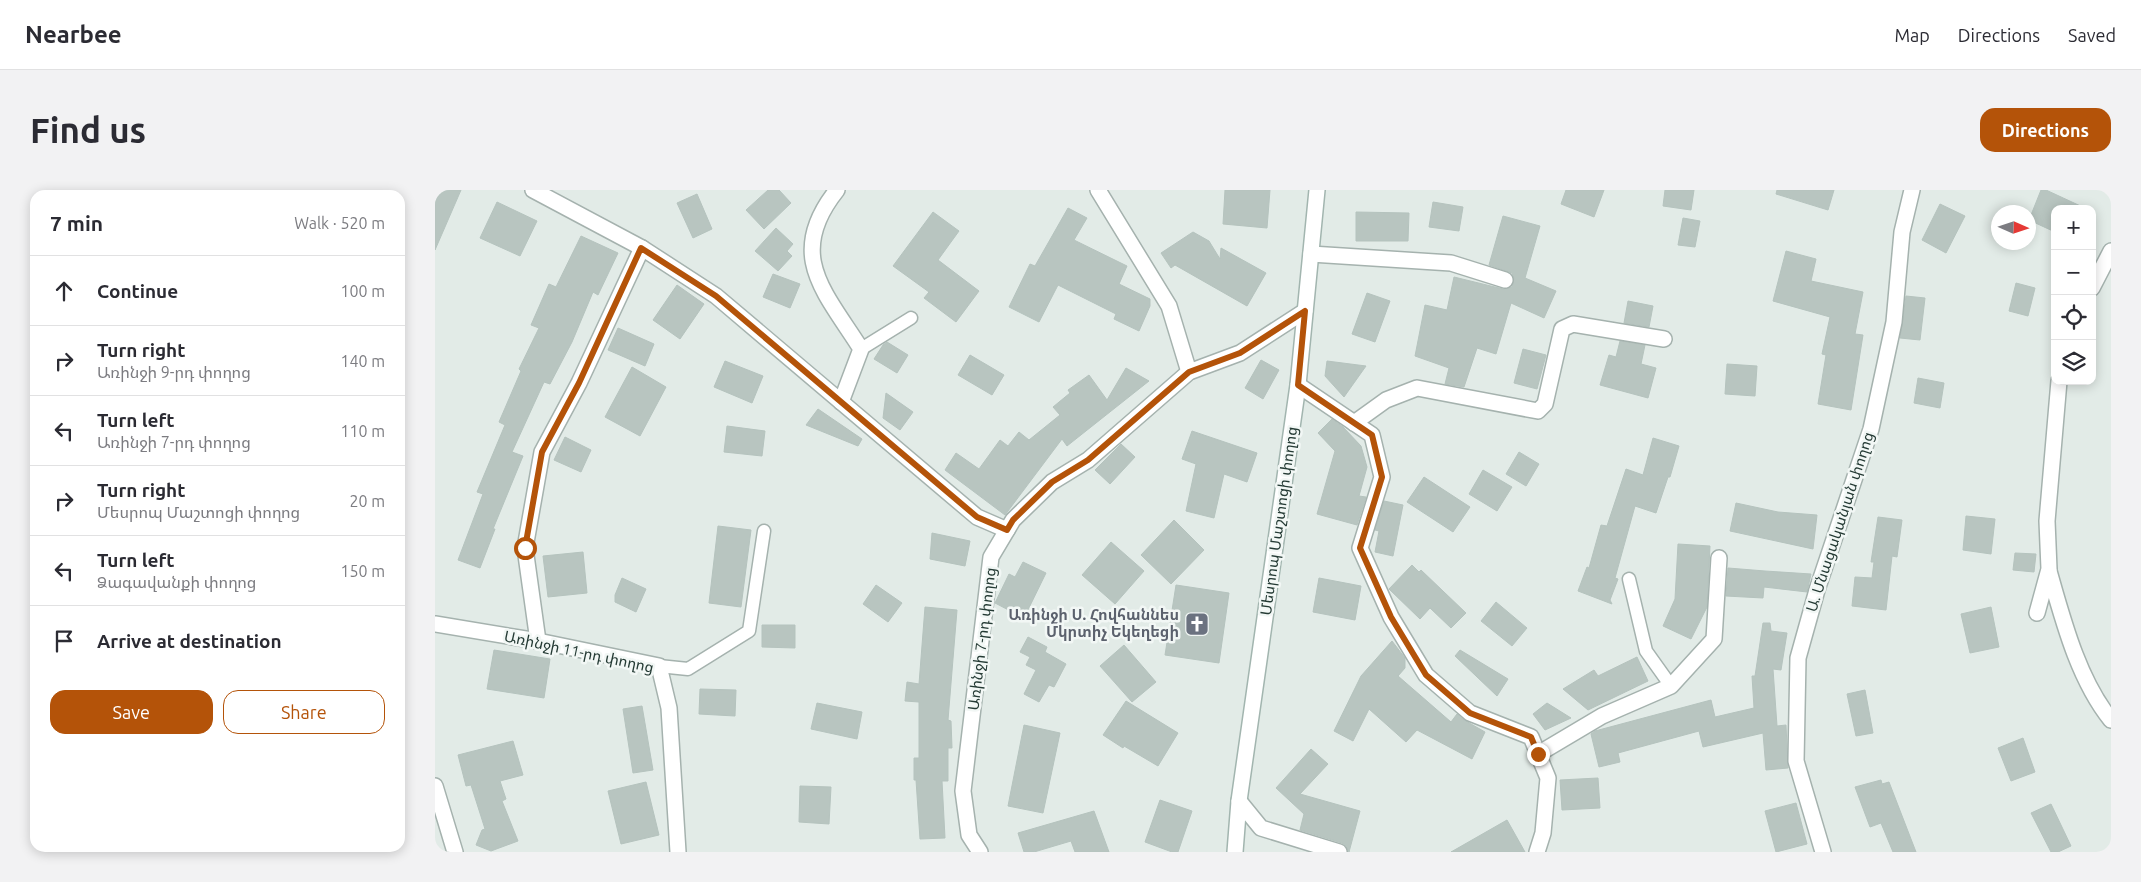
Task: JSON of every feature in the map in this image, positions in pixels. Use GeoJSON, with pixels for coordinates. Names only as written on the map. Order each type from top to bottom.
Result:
{"type":"FeatureCollection","features":[{"type":"Feature","properties":{"kind":"street"},"geometry":{"type":"LineString","coordinates":[[533,190],[641,248],[716,296],[977,517],[1007,530]]}},
{"type":"Feature","properties":{"kind":"street"},"geometry":{"type":"LineString","coordinates":[[837,190],[828,201],[815,228],[811,250],[812,266],[817,280],[861,349],[841,402]]}},
{"type":"Feature","properties":{"kind":"street"},"geometry":{"type":"LineString","coordinates":[[1097,190],[1169,306],[1189,372]]}},
{"type":"Feature","properties":{"kind":"street","name":"Մեսրոպ Մաշտոցի փողոց"},"geometry":{"type":"LineString","coordinates":[[1235,852],[1239,800],[1298,385],[1317,190]]}},
{"type":"Feature","properties":{"kind":"street","name":"Ա. Մնացականյան փողոց"},"geometry":{"type":"LineString","coordinates":[[1823,852],[1796,761],[1798,658],[1817,590],[1871,429],[1894,322],[1902,232],[1912,190]]}},
{"type":"Feature","properties":{"kind":"street"},"geometry":{"type":"LineString","coordinates":[[537,641],[525,548],[542,452],[579,383],[641,248]]}},
{"type":"Feature","properties":{"kind":"street"},"geometry":{"type":"LineString","coordinates":[[2096,280],[2111,251]]}},
{"type":"Feature","properties":{"kind":"street"},"geometry":{"type":"LineString","coordinates":[[1311,254],[1451,263],[1505,280]]}},
{"type":"Feature","properties":{"kind":"street","name":"Առինջի 7-րդ փողոց"},"geometry":{"type":"LineString","coordinates":[[980,852],[969,835],[963,791],[991,557],[1013,520],[1052,482],[1088,460],[1189,372],[1240,353],[1305,311]]}},
{"type":"Feature","properties":{"kind":"street"},"geometry":{"type":"LineString","coordinates":[[1354,423],[1386,400],[1417,388],[1538,411],[1545,404],[1562,329],[1573,324],[1664,339]]}},
{"type":"Feature","properties":{"kind":"street"},"geometry":{"type":"LineString","coordinates":[[1298,385],[1372,435],[1382,477],[1360,548],[1391,617],[1426,675],[1470,713],[1531,737],[1548,778],[1543,833],[1537,852]]}},
{"type":"Feature","properties":{"kind":"street"},"geometry":{"type":"LineString","coordinates":[[2059,385],[2047,521],[2049,569],[2071,642],[2097,702],[2111,720]]}},
{"type":"Feature","properties":{"kind":"street"},"geometry":{"type":"LineString","coordinates":[[1538,754],[1602,716],[1671,686],[1714,639],[1719,558]]}},
{"type":"Feature","properties":{"kind":"street"},"geometry":{"type":"LineString","coordinates":[[2037,613],[2049,569]]}},
{"type":"Feature","properties":{"kind":"street","name":"Առինջի 11-րդ փողոց"},"geometry":{"type":"LineString","coordinates":[[435,624],[537,641],[659,666],[669,708],[679,852]]}},
{"type":"Feature","properties":{"kind":"street"},"geometry":{"type":"LineString","coordinates":[[435,786],[455,852]]}},
{"type":"Feature","properties":{"kind":"street"},"geometry":{"type":"LineString","coordinates":[[1239,800],[1261,828],[1339,852]]}},
{"type":"Feature","properties":{"kind":"lane"},"geometry":{"type":"LineString","coordinates":[[861,349],[911,318]]}},
{"type":"Feature","properties":{"kind":"lane"},"geometry":{"type":"LineString","coordinates":[[659,666],[688,669],[749,631],[764,530]]}},
{"type":"Feature","properties":{"kind":"lane"},"geometry":{"type":"LineString","coordinates":[[1629,579],[1646,651],[1671,686]]}},
{"type":"Feature","properties":{"kind":"building"},"geometry":{"type":"Polygon","coordinates":[[[435,190],[461,190],[435,250],[435,190]]]}},
{"type":"Feature","properties":{"kind":"building"},"geometry":{"type":"Polygon","coordinates":[[[768,190],[779,190],[791,203],[764,229],[746,210],[768,190]]]}},
{"type":"Feature","properties":{"kind":"building"},"geometry":{"type":"Polygon","coordinates":[[[1225,190],[1270,190],[1267,228],[1223,224],[1225,190]]]}},
{"type":"Feature","properties":{"kind":"building"},"geometry":{"type":"Polygon","coordinates":[[[1566,190],[1604,190],[1594,217],[1561,204],[1566,190]]]}},
{"type":"Feature","properties":{"kind":"building"},"geometry":{"type":"Polygon","coordinates":[[[1665,190],[1694,190],[1691,210],[1663,206],[1665,190]]]}},
{"type":"Feature","properties":{"kind":"building"},"geometry":{"type":"Polygon","coordinates":[[[1777,190],[1834,190],[1828,210],[1776,194],[1777,190]]]}},
{"type":"Feature","properties":{"kind":"building"},"geometry":{"type":"Polygon","coordinates":[[[2041,190],[2046,190],[2078,205],[2051,205],[2051,230],[2036,223],[2035,205],[2041,190]]]}},
{"type":"Feature","properties":{"kind":"building"},"geometry":{"type":"Polygon","coordinates":[[[697,194],[712,229],[693,238],[677,203],[697,194]]]}},
{"type":"Feature","properties":{"kind":"building"},"geometry":{"type":"Polygon","coordinates":[[[497,202],[537,221],[520,256],[480,238],[497,202]]]}},
{"type":"Feature","properties":{"kind":"building"},"geometry":{"type":"Polygon","coordinates":[[[1433,202],[1463,207],[1459,231],[1429,227],[1433,202]]]}},
{"type":"Feature","properties":{"kind":"building"},"geometry":{"type":"Polygon","coordinates":[[[1940,204],[1965,216],[1946,253],[1922,240],[1940,204]]]}},
{"type":"Feature","properties":{"kind":"building"},"geometry":{"type":"Polygon","coordinates":[[[1068,208],[1087,218],[1074,240],[1127,266],[1119,284],[1150,299],[1150,306],[1139,331],[1114,319],[1116,314],[1058,285],[1039,322],[1009,307],[1030,264],[1035,266],[1068,208]]]}},
{"type":"Feature","properties":{"kind":"building"},"geometry":{"type":"Polygon","coordinates":[[[933,212],[959,231],[938,260],[979,291],[956,322],[924,298],[929,292],[893,266],[933,212]]]}},
{"type":"Feature","properties":{"kind":"building"},"geometry":{"type":"Polygon","coordinates":[[[1356,212],[1409,213],[1408,241],[1356,241],[1356,212]]]}},
{"type":"Feature","properties":{"kind":"building"},"geometry":{"type":"Polygon","coordinates":[[[1503,216],[1540,226],[1525,278],[1556,291],[1544,318],[1511,303],[1496,354],[1477,348],[1464,387],[1445,384],[1449,368],[1415,356],[1425,305],[1447,310],[1454,277],[1503,289],[1512,287],[1514,278],[1512,273],[1489,265],[1503,216]]]}},
{"type":"Feature","properties":{"kind":"building"},"geometry":{"type":"Polygon","coordinates":[[[1683,218],[1700,221],[1695,247],[1678,245],[1683,218]]]}},
{"type":"Feature","properties":{"kind":"building"},"geometry":{"type":"Polygon","coordinates":[[[776,228],[793,244],[787,251],[792,256],[778,271],[755,251],[776,228]]]}},
{"type":"Feature","properties":{"kind":"building"},"geometry":{"type":"Polygon","coordinates":[[[1193,232],[1209,241],[1220,259],[1221,248],[1266,273],[1247,306],[1175,265],[1171,268],[1161,253],[1193,232]]]}},
{"type":"Feature","properties":{"kind":"building"},"geometry":{"type":"Polygon","coordinates":[[[581,236],[618,253],[598,295],[593,292],[572,342],[550,384],[544,382],[512,452],[523,456],[493,529],[495,529],[480,568],[458,560],[483,494],[477,492],[505,425],[499,422],[521,371],[519,369],[539,328],[531,325],[549,284],[556,287],[581,236]]]}},
{"type":"Feature","properties":{"kind":"building"},"geometry":{"type":"Polygon","coordinates":[[[1786,251],[1816,259],[1811,281],[1863,292],[1855,334],[1863,335],[1851,410],[1818,404],[1826,355],[1822,354],[1830,317],[1773,301],[1786,251]]]}},
{"type":"Feature","properties":{"kind":"building"},"geometry":{"type":"Polygon","coordinates":[[[773,274],[800,284],[790,308],[763,297],[773,274]]]}},
{"type":"Feature","properties":{"kind":"building"},"geometry":{"type":"Polygon","coordinates":[[[2016,283],[2035,288],[2028,316],[2009,311],[2016,283]]]}},
{"type":"Feature","properties":{"kind":"building"},"geometry":{"type":"Polygon","coordinates":[[[677,285],[704,304],[680,339],[653,320],[677,285]]]}},
{"type":"Feature","properties":{"kind":"building"},"geometry":{"type":"Polygon","coordinates":[[[1367,293],[1390,301],[1375,342],[1352,334],[1367,293]]]}},
{"type":"Feature","properties":{"kind":"building"},"geometry":{"type":"Polygon","coordinates":[[[1906,296],[1925,298],[1920,340],[1900,338],[1906,296]]]}},
{"type":"Feature","properties":{"kind":"building"},"geometry":{"type":"Polygon","coordinates":[[[1628,301],[1653,306],[1649,327],[1624,323],[1628,301]]]}},
{"type":"Feature","properties":{"kind":"building"},"geometry":{"type":"Polygon","coordinates":[[[618,328],[654,344],[645,366],[608,350],[618,328]]]}},
{"type":"Feature","properties":{"kind":"building"},"geometry":{"type":"Polygon","coordinates":[[[1620,341],[1645,345],[1641,364],[1656,368],[1648,398],[1600,385],[1609,355],[1616,357],[1620,341]]]}},
{"type":"Feature","properties":{"kind":"building"},"geometry":{"type":"Polygon","coordinates":[[[887,342],[908,355],[897,373],[874,359],[887,342]]]}},
{"type":"Feature","properties":{"kind":"building"},"geometry":{"type":"Polygon","coordinates":[[[1523,349],[1546,355],[1537,389],[1514,383],[1523,349]]]}},
{"type":"Feature","properties":{"kind":"building"},"geometry":{"type":"Polygon","coordinates":[[[970,355],[1004,375],[992,395],[958,375],[970,355]]]}},
{"type":"Feature","properties":{"kind":"building"},"geometry":{"type":"Polygon","coordinates":[[[1261,360],[1279,370],[1263,399],[1245,388],[1261,360]]]}},
{"type":"Feature","properties":{"kind":"building"},"geometry":{"type":"Polygon","coordinates":[[[725,361],[763,376],[752,403],[714,387],[725,361]]]}},
{"type":"Feature","properties":{"kind":"building"},"geometry":{"type":"Polygon","coordinates":[[[1327,361],[1366,366],[1344,397],[1325,376],[1327,361]]]}},
{"type":"Feature","properties":{"kind":"building"},"geometry":{"type":"Polygon","coordinates":[[[1727,364],[1757,366],[1755,396],[1725,394],[1727,364]]]}},
{"type":"Feature","properties":{"kind":"building"},"geometry":{"type":"Polygon","coordinates":[[[632,367],[666,387],[640,436],[605,417],[632,367]]]}},
{"type":"Feature","properties":{"kind":"building"},"geometry":{"type":"Polygon","coordinates":[[[1126,368],[1149,381],[1067,446],[1062,439],[1005,515],[945,470],[956,453],[979,469],[1000,440],[1008,446],[1019,432],[1029,440],[1060,415],[1053,407],[1070,393],[1068,390],[1089,375],[1107,400],[1126,368]]]}},
{"type":"Feature","properties":{"kind":"building"},"geometry":{"type":"Polygon","coordinates":[[[1918,378],[1944,383],[1940,408],[1914,403],[1918,378]]]}},
{"type":"Feature","properties":{"kind":"building"},"geometry":{"type":"Polygon","coordinates":[[[886,393],[913,412],[900,430],[883,418],[886,393]]]}},
{"type":"Feature","properties":{"kind":"building"},"geometry":{"type":"Polygon","coordinates":[[[818,409],[862,439],[858,446],[806,425],[818,409]]]}},
{"type":"Feature","properties":{"kind":"building"},"geometry":{"type":"Polygon","coordinates":[[[1332,419],[1343,427],[1361,446],[1367,467],[1359,496],[1366,497],[1357,525],[1317,514],[1335,451],[1318,433],[1332,419]]]}},
{"type":"Feature","properties":{"kind":"building"},"geometry":{"type":"Polygon","coordinates":[[[727,426],[765,431],[762,456],[724,452],[727,426]]]}},
{"type":"Feature","properties":{"kind":"building"},"geometry":{"type":"Polygon","coordinates":[[[1192,431],[1257,453],[1247,482],[1224,474],[1214,518],[1186,511],[1196,464],[1182,459],[1192,431]]]}},
{"type":"Feature","properties":{"kind":"building"},"geometry":{"type":"Polygon","coordinates":[[[565,437],[591,450],[581,472],[554,460],[565,437]]]}},
{"type":"Feature","properties":{"kind":"building"},"geometry":{"type":"Polygon","coordinates":[[[1653,438],[1679,446],[1670,477],[1668,477],[1656,513],[1635,506],[1615,578],[1618,579],[1610,600],[1612,604],[1578,591],[1587,567],[1589,568],[1601,525],[1607,526],[1626,469],[1643,475],[1653,438]]]}},
{"type":"Feature","properties":{"kind":"building"},"geometry":{"type":"Polygon","coordinates":[[[1121,444],[1135,457],[1110,484],[1095,470],[1121,444]]]}},
{"type":"Feature","properties":{"kind":"building"},"geometry":{"type":"Polygon","coordinates":[[[1519,452],[1539,464],[1526,486],[1506,474],[1519,452]]]}},
{"type":"Feature","properties":{"kind":"building"},"geometry":{"type":"Polygon","coordinates":[[[1483,470],[1512,487],[1497,511],[1469,494],[1483,470]]]}},
{"type":"Feature","properties":{"kind":"building"},"geometry":{"type":"Polygon","coordinates":[[[1424,477],[1470,507],[1453,532],[1407,502],[1424,477]]]}},
{"type":"Feature","properties":{"kind":"building"},"geometry":{"type":"Polygon","coordinates":[[[1384,501],[1403,505],[1393,556],[1375,552],[1379,531],[1375,530],[1384,501]]]}},
{"type":"Feature","properties":{"kind":"building"},"geometry":{"type":"Polygon","coordinates":[[[1736,503],[1778,512],[1817,515],[1813,549],[1730,531],[1736,503]]]}},
{"type":"Feature","properties":{"kind":"building"},"geometry":{"type":"Polygon","coordinates":[[[1966,516],[1995,519],[1991,554],[1963,550],[1966,516]]]}},
{"type":"Feature","properties":{"kind":"building"},"geometry":{"type":"Polygon","coordinates":[[[1878,517],[1902,520],[1897,557],[1892,556],[1886,610],[1852,606],[1855,577],[1872,578],[1874,562],[1871,562],[1878,517]]]}},
{"type":"Feature","properties":{"kind":"building"},"geometry":{"type":"Polygon","coordinates":[[[1174,520],[1204,550],[1171,584],[1141,555],[1174,520]]]}},
{"type":"Feature","properties":{"kind":"building"},"geometry":{"type":"Polygon","coordinates":[[[718,526],[751,530],[741,607],[709,603],[718,526]]]}},
{"type":"Feature","properties":{"kind":"building"},"geometry":{"type":"Polygon","coordinates":[[[932,533],[970,541],[965,566],[930,559],[932,533]]]}},
{"type":"Feature","properties":{"kind":"building"},"geometry":{"type":"Polygon","coordinates":[[[1111,542],[1144,571],[1115,604],[1082,575],[1111,542]]]}},
{"type":"Feature","properties":{"kind":"building"},"geometry":{"type":"Polygon","coordinates":[[[1678,544],[1710,546],[1707,607],[1691,639],[1663,626],[1675,599],[1678,544]]]}},
{"type":"Feature","properties":{"kind":"building"},"geometry":{"type":"Polygon","coordinates":[[[583,552],[587,593],[548,597],[543,556],[583,552]]]}},
{"type":"Feature","properties":{"kind":"building"},"geometry":{"type":"Polygon","coordinates":[[[2015,553],[2036,554],[2034,572],[2013,570],[2015,553]]]}},
{"type":"Feature","properties":{"kind":"building"},"geometry":{"type":"Polygon","coordinates":[[[1023,562],[1046,573],[1024,618],[995,603],[1009,574],[1015,577],[1023,562]]]}},
{"type":"Feature","properties":{"kind":"building"},"geometry":{"type":"Polygon","coordinates":[[[1412,565],[1419,572],[1421,570],[1466,613],[1451,628],[1430,608],[1420,619],[1389,589],[1412,565]]]}},
{"type":"Feature","properties":{"kind":"building"},"geometry":{"type":"Polygon","coordinates":[[[1728,568],[1811,574],[1807,592],[1764,587],[1763,598],[1726,596],[1728,568]]]}},
{"type":"Feature","properties":{"kind":"building"},"geometry":{"type":"Polygon","coordinates":[[[622,578],[646,589],[636,612],[615,602],[615,595],[622,578]]]}},
{"type":"Feature","properties":{"kind":"building"},"geometry":{"type":"Polygon","coordinates":[[[1319,578],[1361,586],[1355,620],[1313,612],[1319,578]]]}},
{"type":"Feature","properties":{"kind":"building"},"geometry":{"type":"Polygon","coordinates":[[[876,585],[902,603],[888,622],[863,604],[876,585]]]}},
{"type":"Feature","properties":{"kind":"building","name":"Առինջի Ս. Հովհաննես Մկրտիչ Եկեղեցի"},"geometry":{"type":"Polygon","coordinates":[[[1176,585],[1229,593],[1219,663],[1165,655],[1176,585]]]}},
{"type":"Feature","properties":{"kind":"building"},"geometry":{"type":"Polygon","coordinates":[[[1496,602],[1527,628],[1512,646],[1481,621],[1496,602]]]}},
{"type":"Feature","properties":{"kind":"building"},"geometry":{"type":"Polygon","coordinates":[[[925,607],[957,610],[948,720],[951,721],[952,748],[948,748],[948,781],[942,781],[945,838],[920,839],[916,780],[914,780],[914,758],[919,758],[919,702],[905,701],[907,682],[919,684],[925,607]]]}},
{"type":"Feature","properties":{"kind":"building"},"geometry":{"type":"Polygon","coordinates":[[[1991,607],[1999,647],[1970,653],[1961,614],[1991,607]]]}},
{"type":"Feature","properties":{"kind":"building"},"geometry":{"type":"Polygon","coordinates":[[[1763,623],[1770,623],[1771,631],[1787,633],[1781,670],[1773,669],[1777,726],[1786,725],[1788,768],[1766,770],[1763,733],[1703,747],[1699,731],[1618,753],[1620,762],[1599,767],[1591,734],[1595,731],[1711,700],[1715,717],[1754,708],[1752,676],[1755,676],[1763,623]]]}},
{"type":"Feature","properties":{"kind":"building"},"geometry":{"type":"Polygon","coordinates":[[[762,625],[795,625],[795,648],[762,647],[762,625]]]}},
{"type":"Feature","properties":{"kind":"building"},"geometry":{"type":"Polygon","coordinates":[[[1028,637],[1047,647],[1045,652],[1066,664],[1054,687],[1049,685],[1039,702],[1024,694],[1036,670],[1026,665],[1030,657],[1020,652],[1028,637]]]}},
{"type":"Feature","properties":{"kind":"building"},"geometry":{"type":"Polygon","coordinates":[[[1392,641],[1405,658],[1405,668],[1398,676],[1451,722],[1457,714],[1485,732],[1472,759],[1417,730],[1406,742],[1369,709],[1353,741],[1334,731],[1361,676],[1392,641]]]}},
{"type":"Feature","properties":{"kind":"building"},"geometry":{"type":"Polygon","coordinates":[[[1124,645],[1156,682],[1132,702],[1100,666],[1124,645]]]}},
{"type":"Feature","properties":{"kind":"building"},"geometry":{"type":"Polygon","coordinates":[[[494,650],[550,659],[544,698],[487,689],[494,650]]]}},
{"type":"Feature","properties":{"kind":"building"},"geometry":{"type":"Polygon","coordinates":[[[1460,650],[1508,679],[1497,696],[1455,656],[1460,650]]]}},
{"type":"Feature","properties":{"kind":"building"},"geometry":{"type":"Polygon","coordinates":[[[1637,657],[1648,681],[1588,710],[1563,689],[1594,670],[1598,676],[1637,657]]]}},
{"type":"Feature","properties":{"kind":"building"},"geometry":{"type":"Polygon","coordinates":[[[700,689],[736,690],[735,716],[699,714],[700,689]]]}},
{"type":"Feature","properties":{"kind":"building"},"geometry":{"type":"Polygon","coordinates":[[[1865,690],[1873,733],[1856,736],[1847,694],[1865,690]]]}},
{"type":"Feature","properties":{"kind":"building"},"geometry":{"type":"Polygon","coordinates":[[[1126,701],[1178,733],[1158,766],[1124,746],[1123,748],[1103,735],[1126,701]]]}},
{"type":"Feature","properties":{"kind":"building"},"geometry":{"type":"Polygon","coordinates":[[[817,703],[862,712],[857,739],[811,729],[817,703]]]}},
{"type":"Feature","properties":{"kind":"building"},"geometry":{"type":"Polygon","coordinates":[[[1547,703],[1571,718],[1545,730],[1533,714],[1547,703]]]}},
{"type":"Feature","properties":{"kind":"building"},"geometry":{"type":"Polygon","coordinates":[[[642,706],[653,770],[633,773],[623,709],[642,706]]]}},
{"type":"Feature","properties":{"kind":"building"},"geometry":{"type":"Polygon","coordinates":[[[1024,725],[1060,733],[1043,813],[1008,806],[1024,725]]]}},
{"type":"Feature","properties":{"kind":"building"},"geometry":{"type":"Polygon","coordinates":[[[2023,738],[2035,772],[2011,781],[1998,748],[2023,738]]]}},
{"type":"Feature","properties":{"kind":"building"},"geometry":{"type":"Polygon","coordinates":[[[513,741],[523,775],[500,781],[506,799],[502,801],[518,841],[491,851],[476,845],[482,830],[485,829],[471,785],[466,786],[458,755],[513,741]]]}},
{"type":"Feature","properties":{"kind":"building"},"geometry":{"type":"Polygon","coordinates":[[[1311,749],[1328,764],[1300,794],[1360,811],[1349,852],[1342,843],[1300,830],[1304,814],[1276,788],[1311,749]]]}},
{"type":"Feature","properties":{"kind":"building"},"geometry":{"type":"Polygon","coordinates":[[[1598,778],[1600,808],[1562,810],[1560,780],[1598,778]]]}},
{"type":"Feature","properties":{"kind":"building"},"geometry":{"type":"Polygon","coordinates":[[[1881,780],[1882,784],[1889,782],[1916,852],[1893,852],[1881,823],[1870,827],[1855,787],[1881,780]]]}},
{"type":"Feature","properties":{"kind":"building"},"geometry":{"type":"Polygon","coordinates":[[[646,782],[659,835],[621,844],[608,791],[646,782]]]}},
{"type":"Feature","properties":{"kind":"building"},"geometry":{"type":"Polygon","coordinates":[[[800,786],[831,787],[829,824],[799,822],[800,786]]]}},
{"type":"Feature","properties":{"kind":"building"},"geometry":{"type":"Polygon","coordinates":[[[1160,800],[1192,811],[1178,852],[1172,852],[1145,842],[1160,800]]]}},
{"type":"Feature","properties":{"kind":"building"},"geometry":{"type":"Polygon","coordinates":[[[1796,803],[1807,844],[1776,852],[1765,811],[1796,803]]]}},
{"type":"Feature","properties":{"kind":"building"},"geometry":{"type":"Polygon","coordinates":[[[2051,804],[2071,846],[2058,852],[2051,852],[2031,813],[2051,804]]]}},
{"type":"Feature","properties":{"kind":"building"},"geometry":{"type":"Polygon","coordinates":[[[1094,811],[1109,852],[1075,852],[1071,841],[1034,852],[1024,852],[1018,833],[1094,811]]]}},
{"type":"Feature","properties":{"kind":"building"},"geometry":{"type":"Polygon","coordinates":[[[1507,820],[1525,852],[1451,852],[1507,820]]]}},
{"type":"Feature","properties":{"kind":"place","name":"Առինջի Ս. Հովհաննես Մկրտիչ Եկեղեցի"},"geometry":{"type":"Point","coordinates":[1197,624]}},
{"type":"Feature","properties":{"kind":"route"},"geometry":{"type":"LineString","coordinates":[[525,548],[542,452],[579,383],[641,248],[716,296],[977,517],[1007,530],[1013,520],[1052,482],[1088,460],[1189,372],[1240,353],[1305,311],[1298,385],[1372,435],[1382,477],[1360,548],[1391,617],[1426,675],[1470,713],[1531,737],[1538,754]]}}]}
